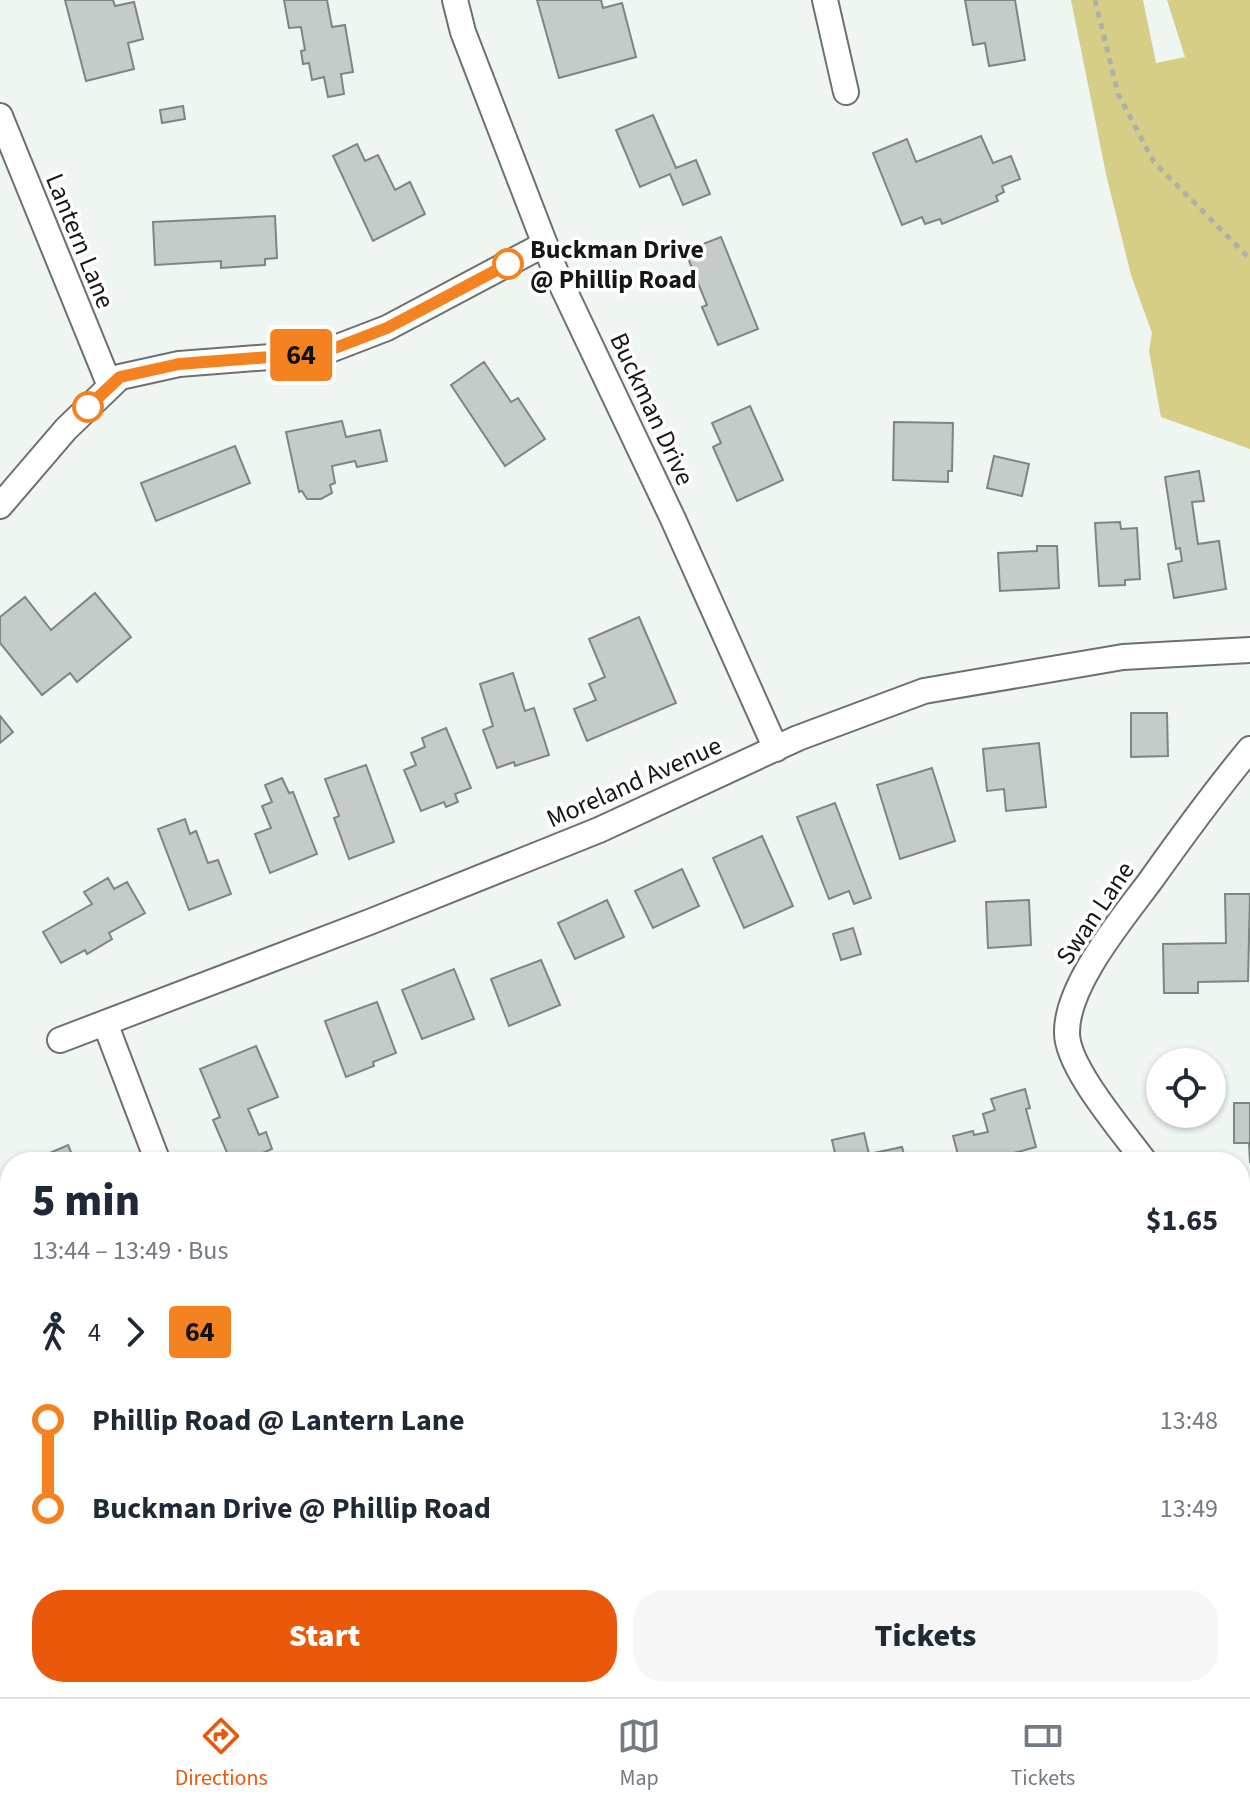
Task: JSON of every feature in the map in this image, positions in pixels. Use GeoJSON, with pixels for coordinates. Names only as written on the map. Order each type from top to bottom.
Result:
{"type":"FeatureCollection","features":[{"type":"Feature","properties":{"kind":"street","name":"Buckman Drive"},"geometry":{"type":"LineString","coordinates":[[455,0],[463,32],[556,273],[673,519],[776,749]]}},
{"type":"Feature","properties":{"kind":"street"},"geometry":{"type":"LineString","coordinates":[[825,0],[846,92]]}},
{"type":"Feature","properties":{"kind":"street","name":"Lantern Lane"},"geometry":{"type":"LineString","coordinates":[[0,116],[110,386]]}},
{"type":"Feature","properties":{"kind":"street"},"geometry":{"type":"LineString","coordinates":[[0,506],[66,429],[120,377],[179,364],[322,353],[387,328],[545,244]]}},
{"type":"Feature","properties":{"kind":"street","name":"Moreland Avenue"},"geometry":{"type":"LineString","coordinates":[[60,1040],[599,830],[776,749],[924,691],[1123,657],[1250,650]]}},
{"type":"Feature","properties":{"kind":"street","name":"Swan Lane"},"geometry":{"type":"LineString","coordinates":[[1138,1152],[1080,1072],[1066,1034],[1074,998],[1096,955],[1213,793],[1250,749]]}},
{"type":"Feature","properties":{"kind":"street"},"geometry":{"type":"LineString","coordinates":[[105,1023],[154,1152]]}},
{"type":"Feature","properties":{"kind":"path"},"geometry":{"type":"LineString","coordinates":[[1095,0],[1118,94],[1154,162],[1250,259]]}},
{"type":"Feature","properties":{"kind":"shaded area"},"geometry":{"type":"Polygon","coordinates":[[[1071,0],[1143,0],[1156,63],[1185,57],[1167,0],[1250,0],[1250,449],[1161,417],[1149,351],[1152,333],[1131,275],[1106,174],[1071,0]]]}},
{"type":"Feature","properties":{"kind":"building"},"geometry":{"type":"Polygon","coordinates":[[[65,0],[113,0],[115,6],[134,2],[143,39],[128,43],[134,69],[86,81],[65,0]]]}},
{"type":"Feature","properties":{"kind":"building"},"geometry":{"type":"Polygon","coordinates":[[[284,0],[327,0],[332,27],[345,25],[353,72],[341,74],[344,94],[328,97],[324,77],[312,80],[309,63],[303,64],[301,51],[305,50],[301,27],[289,28],[284,0]]]}},
{"type":"Feature","properties":{"kind":"building"},"geometry":{"type":"Polygon","coordinates":[[[537,0],[601,0],[603,8],[622,3],[636,57],[559,78],[537,0]]]}},
{"type":"Feature","properties":{"kind":"building"},"geometry":{"type":"Polygon","coordinates":[[[965,0],[1015,0],[1025,60],[989,66],[985,43],[973,45],[965,0]]]}},
{"type":"Feature","properties":{"kind":"building"},"geometry":{"type":"Polygon","coordinates":[[[183,106],[185,119],[162,123],[160,110],[183,106]]]}},
{"type":"Feature","properties":{"kind":"building"},"geometry":{"type":"Polygon","coordinates":[[[653,115],[676,168],[696,160],[710,194],[683,205],[670,174],[640,187],[616,130],[653,115]]]}},
{"type":"Feature","properties":{"kind":"building"},"geometry":{"type":"Polygon","coordinates":[[[981,136],[993,163],[1011,156],[1020,179],[1002,186],[1004,192],[996,196],[998,201],[942,224],[940,219],[925,224],[922,217],[902,225],[873,153],[907,139],[916,162],[981,136]]]}},
{"type":"Feature","properties":{"kind":"building"},"geometry":{"type":"Polygon","coordinates":[[[357,144],[365,161],[378,155],[395,190],[410,182],[425,214],[373,241],[333,156],[357,144]]]}},
{"type":"Feature","properties":{"kind":"building"},"geometry":{"type":"Polygon","coordinates":[[[275,216],[277,258],[265,259],[265,265],[221,268],[221,261],[155,265],[153,222],[275,216]]]}},
{"type":"Feature","properties":{"kind":"building"},"geometry":{"type":"Polygon","coordinates":[[[721,237],[758,329],[718,345],[702,307],[707,305],[685,251],[721,237]]]}},
{"type":"Feature","properties":{"kind":"building"},"geometry":{"type":"Polygon","coordinates":[[[484,362],[511,402],[518,398],[545,439],[505,466],[451,385],[484,362]]]}},
{"type":"Feature","properties":{"kind":"building"},"geometry":{"type":"Polygon","coordinates":[[[750,406],[783,480],[737,501],[713,447],[721,443],[712,423],[750,406]]]}},
{"type":"Feature","properties":{"kind":"building"},"geometry":{"type":"Polygon","coordinates":[[[342,421],[346,437],[380,430],[387,461],[357,467],[355,461],[332,466],[335,483],[330,485],[332,493],[321,499],[307,499],[302,491],[299,492],[286,432],[342,421]]]}},
{"type":"Feature","properties":{"kind":"building"},"geometry":{"type":"Polygon","coordinates":[[[894,422],[953,423],[952,471],[948,471],[948,482],[893,480],[894,422]]]}},
{"type":"Feature","properties":{"kind":"building"},"geometry":{"type":"Polygon","coordinates":[[[235,446],[250,483],[156,521],[141,483],[235,446]]]}},
{"type":"Feature","properties":{"kind":"building"},"geometry":{"type":"Polygon","coordinates":[[[994,456],[1029,464],[1022,496],[987,488],[994,456]]]}},
{"type":"Feature","properties":{"kind":"building"},"geometry":{"type":"Polygon","coordinates":[[[1199,471],[1204,501],[1192,502],[1198,544],[1219,541],[1226,589],[1174,598],[1168,564],[1182,561],[1180,548],[1176,549],[1165,477],[1199,471]]]}},
{"type":"Feature","properties":{"kind":"building"},"geometry":{"type":"Polygon","coordinates":[[[1120,522],[1121,529],[1137,528],[1140,579],[1125,580],[1125,585],[1099,586],[1095,523],[1120,522]]]}},
{"type":"Feature","properties":{"kind":"building"},"geometry":{"type":"Polygon","coordinates":[[[1037,546],[1057,546],[1059,588],[1000,591],[998,553],[1037,551],[1037,546]]]}},
{"type":"Feature","properties":{"kind":"building"},"geometry":{"type":"Polygon","coordinates":[[[95,593],[131,637],[77,682],[70,673],[42,695],[0,643],[0,617],[25,597],[51,630],[95,593]]]}},
{"type":"Feature","properties":{"kind":"building"},"geometry":{"type":"Polygon","coordinates":[[[639,617],[676,703],[587,741],[574,709],[596,700],[589,684],[605,677],[589,639],[639,617]]]}},
{"type":"Feature","properties":{"kind":"building"},"geometry":{"type":"Polygon","coordinates":[[[513,673],[525,711],[534,708],[549,755],[515,766],[514,762],[497,768],[483,730],[493,726],[480,684],[513,673]]]}},
{"type":"Feature","properties":{"kind":"building"},"geometry":{"type":"Polygon","coordinates":[[[1131,713],[1167,713],[1168,756],[1131,757],[1131,713]]]}},
{"type":"Feature","properties":{"kind":"building"},"geometry":{"type":"Polygon","coordinates":[[[0,716],[13,732],[0,743],[0,716]]]}},
{"type":"Feature","properties":{"kind":"building"},"geometry":{"type":"Polygon","coordinates":[[[446,728],[471,788],[455,794],[458,802],[446,807],[444,802],[421,811],[404,770],[416,765],[411,753],[425,747],[422,738],[446,728]]]}},
{"type":"Feature","properties":{"kind":"building"},"geometry":{"type":"Polygon","coordinates":[[[1039,743],[1046,807],[1006,811],[1004,789],[987,791],[983,749],[1039,743]]]}},
{"type":"Feature","properties":{"kind":"building"},"geometry":{"type":"Polygon","coordinates":[[[366,765],[394,842],[349,859],[334,818],[339,816],[325,779],[366,765]]]}},
{"type":"Feature","properties":{"kind":"building"},"geometry":{"type":"Polygon","coordinates":[[[932,768],[955,841],[900,859],[877,785],[932,768]]]}},
{"type":"Feature","properties":{"kind":"building"},"geometry":{"type":"Polygon","coordinates":[[[282,778],[289,793],[293,792],[317,854],[270,873],[255,834],[271,828],[262,806],[272,802],[265,785],[282,778]]]}},
{"type":"Feature","properties":{"kind":"building"},"geometry":{"type":"Polygon","coordinates":[[[835,803],[871,898],[854,904],[849,891],[829,899],[797,817],[835,803]]]}},
{"type":"Feature","properties":{"kind":"building"},"geometry":{"type":"Polygon","coordinates":[[[185,819],[190,834],[196,831],[208,863],[218,860],[231,894],[189,910],[158,829],[185,819]]]}},
{"type":"Feature","properties":{"kind":"building"},"geometry":{"type":"Polygon","coordinates":[[[762,836],[793,906],[744,928],[713,858],[762,836]]]}},
{"type":"Feature","properties":{"kind":"building"},"geometry":{"type":"Polygon","coordinates":[[[682,869],[699,906],[653,928],[635,891],[682,869]]]}},
{"type":"Feature","properties":{"kind":"building"},"geometry":{"type":"Polygon","coordinates":[[[108,878],[114,889],[127,882],[145,913],[109,933],[112,939],[87,954],[85,950],[61,963],[43,932],[92,904],[84,892],[108,878]]]}},
{"type":"Feature","properties":{"kind":"building"},"geometry":{"type":"Polygon","coordinates":[[[1225,894],[1250,894],[1248,981],[1198,982],[1198,993],[1164,993],[1163,944],[1226,943],[1225,894]]]}},
{"type":"Feature","properties":{"kind":"building"},"geometry":{"type":"Polygon","coordinates":[[[607,900],[624,937],[575,959],[558,923],[607,900]]]}},
{"type":"Feature","properties":{"kind":"building"},"geometry":{"type":"Polygon","coordinates":[[[1029,900],[1031,945],[988,948],[986,902],[1029,900]]]}},
{"type":"Feature","properties":{"kind":"building"},"geometry":{"type":"Polygon","coordinates":[[[853,928],[861,954],[841,960],[833,934],[853,928]]]}},
{"type":"Feature","properties":{"kind":"building"},"geometry":{"type":"Polygon","coordinates":[[[541,960],[560,1005],[509,1026],[491,979],[541,960]]]}},
{"type":"Feature","properties":{"kind":"building"},"geometry":{"type":"Polygon","coordinates":[[[454,969],[474,1019],[422,1039],[402,990],[454,969]]]}},
{"type":"Feature","properties":{"kind":"building"},"geometry":{"type":"Polygon","coordinates":[[[377,1002],[396,1053],[346,1077],[325,1021],[377,1002]]]}},
{"type":"Feature","properties":{"kind":"building"},"geometry":{"type":"Polygon","coordinates":[[[256,1046],[278,1097],[248,1109],[259,1135],[266,1132],[272,1149],[265,1152],[227,1152],[213,1120],[220,1117],[200,1069],[256,1046]]]}},
{"type":"Feature","properties":{"kind":"building"},"geometry":{"type":"Polygon","coordinates":[[[1025,1089],[1030,1108],[1026,1109],[1036,1147],[1018,1152],[957,1152],[953,1136],[973,1131],[974,1135],[988,1132],[983,1114],[995,1110],[991,1099],[1025,1089]]]}},
{"type":"Feature","properties":{"kind":"building"},"geometry":{"type":"Polygon","coordinates":[[[1234,1103],[1250,1103],[1250,1152],[1249,1143],[1234,1143],[1234,1103]]]}},
{"type":"Feature","properties":{"kind":"building"},"geometry":{"type":"Polygon","coordinates":[[[864,1133],[869,1152],[835,1152],[832,1140],[864,1133]]]}},
{"type":"Feature","properties":{"kind":"building"},"geometry":{"type":"Polygon","coordinates":[[[68,1145],[71,1152],[52,1152],[68,1145]]]}},
{"type":"Feature","properties":{"kind":"building"},"geometry":{"type":"Polygon","coordinates":[[[902,1147],[903,1152],[878,1152],[902,1147]]]}},
{"type":"Feature","properties":{"kind":"bus line","name":"64"},"geometry":{"type":"LineString","coordinates":[[88,407],[120,377],[179,364],[322,353],[387,328],[508,264]]}},
{"type":"Feature","properties":{"kind":"place","name":"Buckman Drive @ Phillip Road"},"geometry":{"type":"Point","coordinates":[508,264]}}]}
